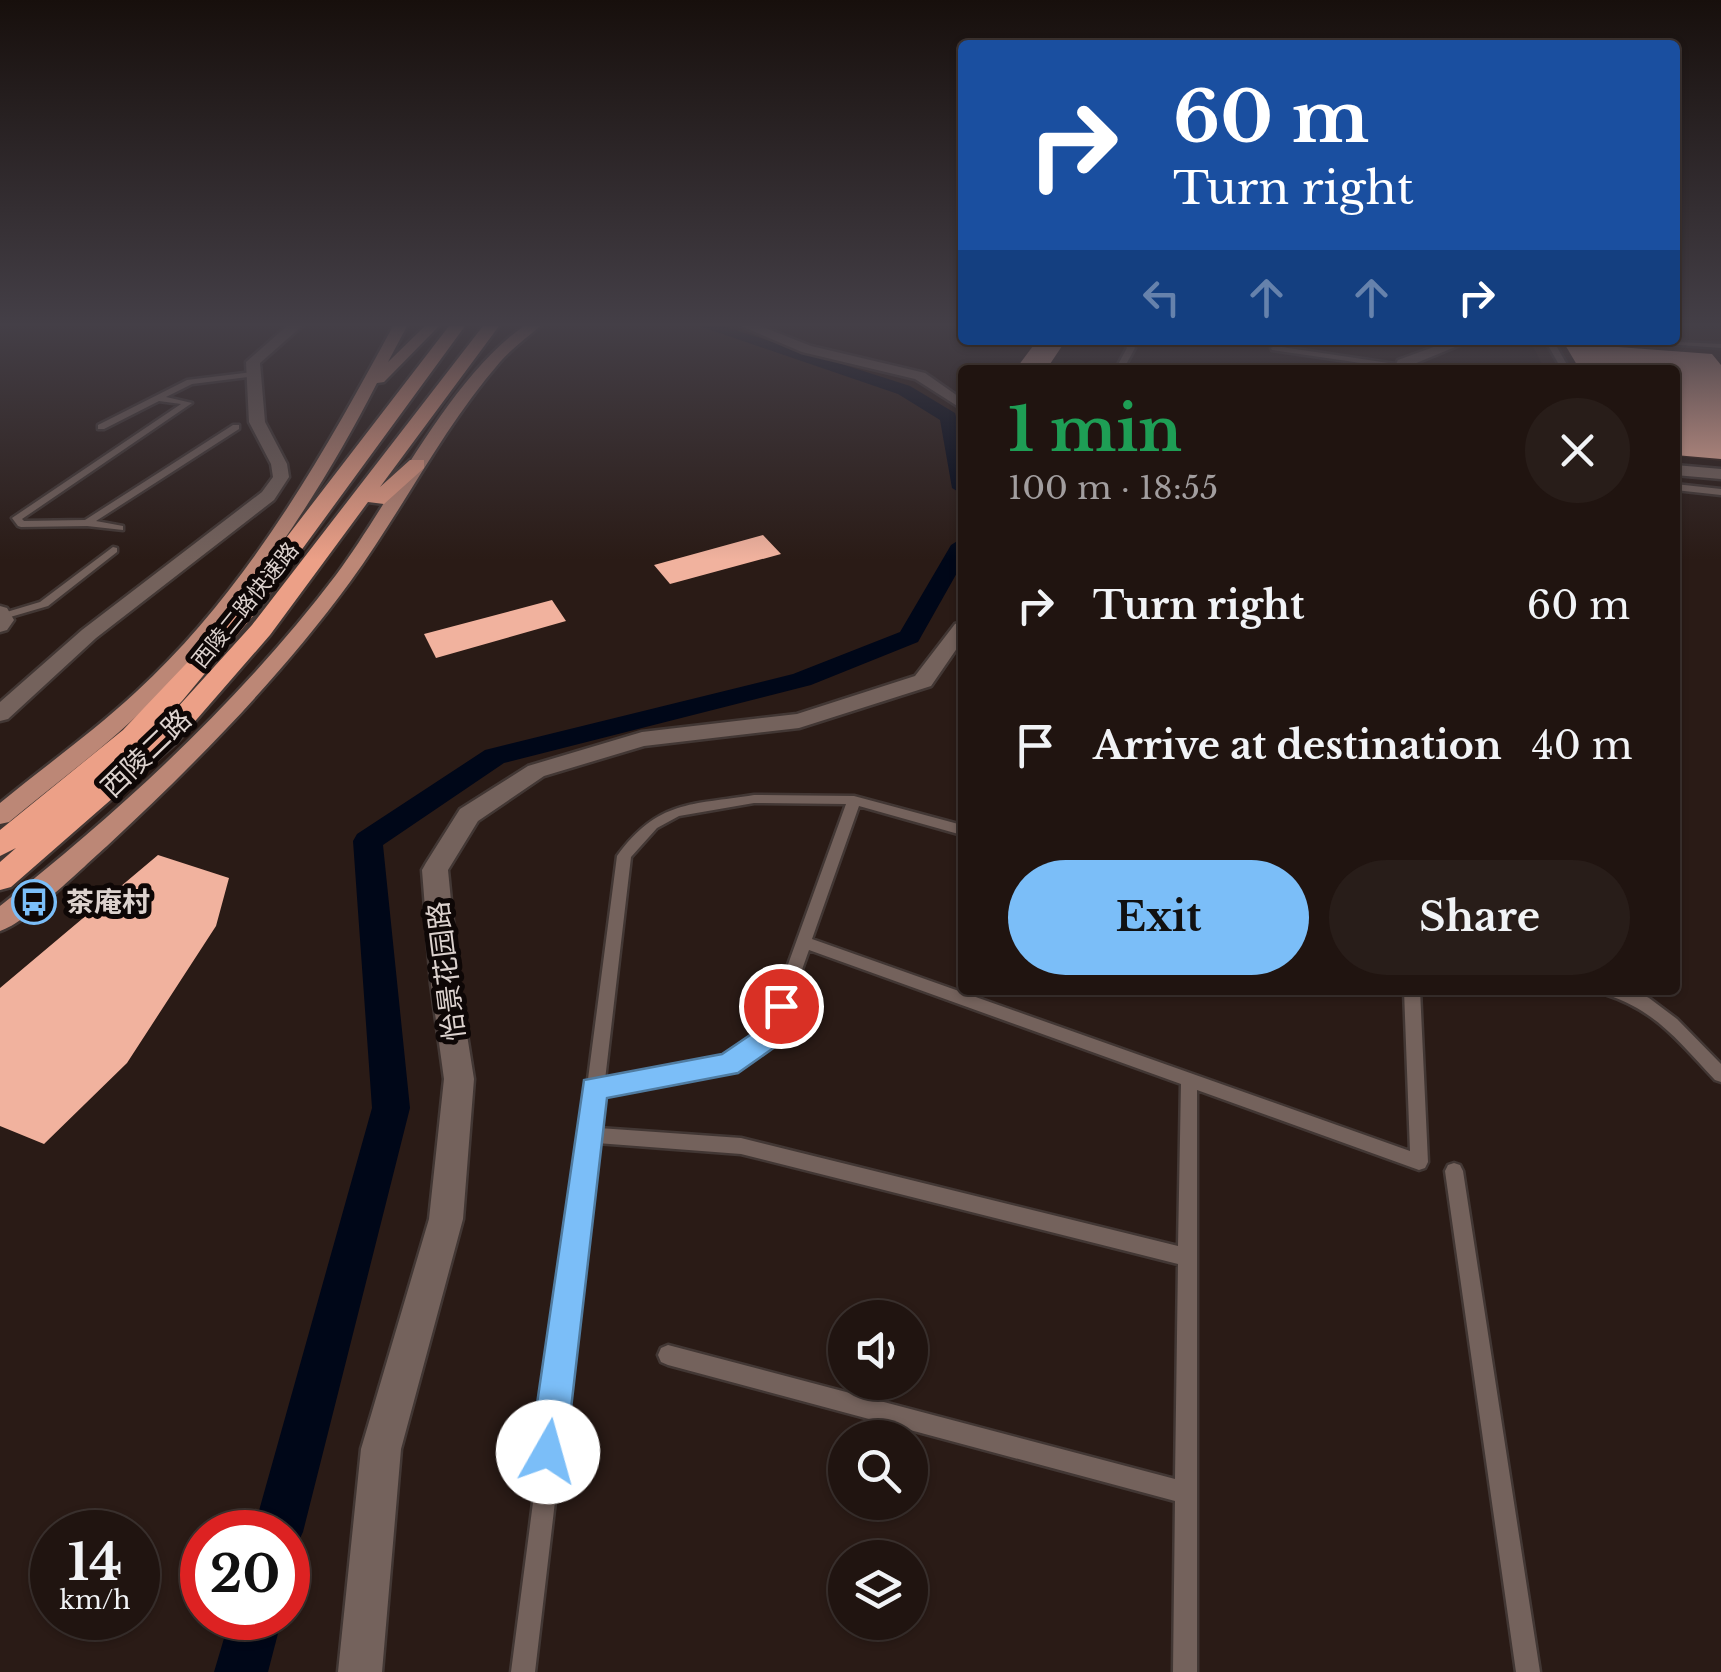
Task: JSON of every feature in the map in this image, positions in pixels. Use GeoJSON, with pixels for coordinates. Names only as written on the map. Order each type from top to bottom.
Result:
{"type":"FeatureCollection","features":[{"type":"Feature","properties":{"kind":"highway","name":"西陵二路快速路"},"geometry":{"type":"LineString","coordinates":[[0,845],[81,784],[174,695],[292,552],[396,404]]}},
{"type":"Feature","properties":{"kind":"highway","name":"西陵二路快速路"},"geometry":{"type":"LineString","coordinates":[[0,879],[167,736],[261,630],[432,404]]}},
{"type":"Feature","properties":{"kind":"highway"},"geometry":{"type":"LineString","coordinates":[[292,552],[332,455]]}},
{"type":"Feature","properties":{"kind":"highway"},"geometry":{"type":"LineString","coordinates":[[322,549],[417,464]]}},
{"type":"Feature","properties":{"kind":"highway"},"geometry":{"type":"LineString","coordinates":[[0,832],[81,784]]}},
{"type":"Feature","properties":{"kind":"main road","name":"西陵二路"},"geometry":{"type":"LineString","coordinates":[[0,816],[145,696],[242,587],[332,455],[361,404]]}},
{"type":"Feature","properties":{"kind":"main road","name":"西陵二路"},"geometry":{"type":"LineString","coordinates":[[0,920],[150,792],[244,695],[326,602],[461,404]]}},
{"type":"Feature","properties":{"kind":"street"},"geometry":{"type":"LineString","coordinates":[[0,714],[88,634],[268,496],[281,478],[257,422],[256,404]]}},
{"type":"Feature","properties":{"kind":"street"},"geometry":{"type":"LineString","coordinates":[[1680,470],[1721,474]]}},
{"type":"Feature","properties":{"kind":"street","name":"怡景花园路"},"geometry":{"type":"LineString","coordinates":[[360,1672],[381,1449],[446,1219],[458,1097],[435,870],[470,816],[536,771],[642,739],[799,721],[923,681],[958,633]]}},
{"type":"Feature","properties":{"kind":"lane"},"geometry":{"type":"LineString","coordinates":[[101,427],[145,404]]}},
{"type":"Feature","properties":{"kind":"lane"},"geometry":{"type":"LineString","coordinates":[[120,528],[87,522],[21,524],[17,518],[186,404]]}},
{"type":"Feature","properties":{"kind":"lane"},"geometry":{"type":"LineString","coordinates":[[87,522],[236,427]]}},
{"type":"Feature","properties":{"kind":"lane"},"geometry":{"type":"LineString","coordinates":[[1680,488],[1721,492]]}},
{"type":"Feature","properties":{"kind":"lane"},"geometry":{"type":"LineString","coordinates":[[1,618],[44,604],[113,550]]}},
{"type":"Feature","properties":{"kind":"lane"},"geometry":{"type":"LineString","coordinates":[[524,1672],[624,856],[652,825],[676,812],[754,799],[854,800],[958,829]]}},
{"type":"Feature","properties":{"kind":"lane"},"geometry":{"type":"LineString","coordinates":[[594,1089],[728,1065],[766,1039],[854,800]]}},
{"type":"Feature","properties":{"kind":"lane"},"geometry":{"type":"LineString","coordinates":[[804,942],[1419,1162],[1412,995]]}},
{"type":"Feature","properties":{"kind":"lane"},"geometry":{"type":"LineString","coordinates":[[1632,995],[1654,1008],[1721,1075]]}},
{"type":"Feature","properties":{"kind":"lane"},"geometry":{"type":"LineString","coordinates":[[1185,1672],[1188,1080]]}},
{"type":"Feature","properties":{"kind":"lane"},"geometry":{"type":"LineString","coordinates":[[588,1135],[740,1146],[1187,1257]]}},
{"type":"Feature","properties":{"kind":"lane"},"geometry":{"type":"LineString","coordinates":[[1454,1170],[1528,1672]]}},
{"type":"Feature","properties":{"kind":"lane"},"geometry":{"type":"LineString","coordinates":[[668,1355],[1186,1493]]}},
{"type":"Feature","properties":{"kind":"shaded area"},"geometry":{"type":"Polygon","coordinates":[[[1680,404],[1721,404],[1721,461],[1680,457],[1680,404]]]}},
{"type":"Feature","properties":{"kind":"building"},"geometry":{"type":"Polygon","coordinates":[[[1680,404],[1721,404],[1721,459],[1680,455],[1680,404]]]}},
{"type":"Feature","properties":{"kind":"building"},"geometry":{"type":"Polygon","coordinates":[[[763,535],[781,554],[670,584],[654,565],[763,535]]]}},
{"type":"Feature","properties":{"kind":"building"},"geometry":{"type":"Polygon","coordinates":[[[552,600],[566,621],[436,658],[424,634],[552,600]]]}},
{"type":"Feature","properties":{"kind":"building"},"geometry":{"type":"Polygon","coordinates":[[[158,855],[229,878],[216,926],[127,1063],[44,1144],[0,1126],[0,988],[158,855]]]}},
{"type":"Feature","properties":{"kind":"waterway"},"geometry":{"type":"LineString","coordinates":[[927,404],[949,417],[958,466]]}},
{"type":"Feature","properties":{"kind":"waterway"},"geometry":{"type":"LineString","coordinates":[[284,1510],[391,1108],[368,841],[495,756],[802,680],[909,637],[958,552]]}},
{"type":"Feature","properties":{"kind":"waterway"},"geometry":{"type":"LineString","coordinates":[[241,1672],[250,1640]]}},
{"type":"Feature","properties":{"kind":"place","name":"茶庵村"},"geometry":{"type":"Point","coordinates":[34,902]}},
{"type":"Feature","properties":{"kind":"route"},"geometry":{"type":"LineString","coordinates":[[548,1452],[594,1089],[728,1065],[766,1039],[781,1006]]}}]}
